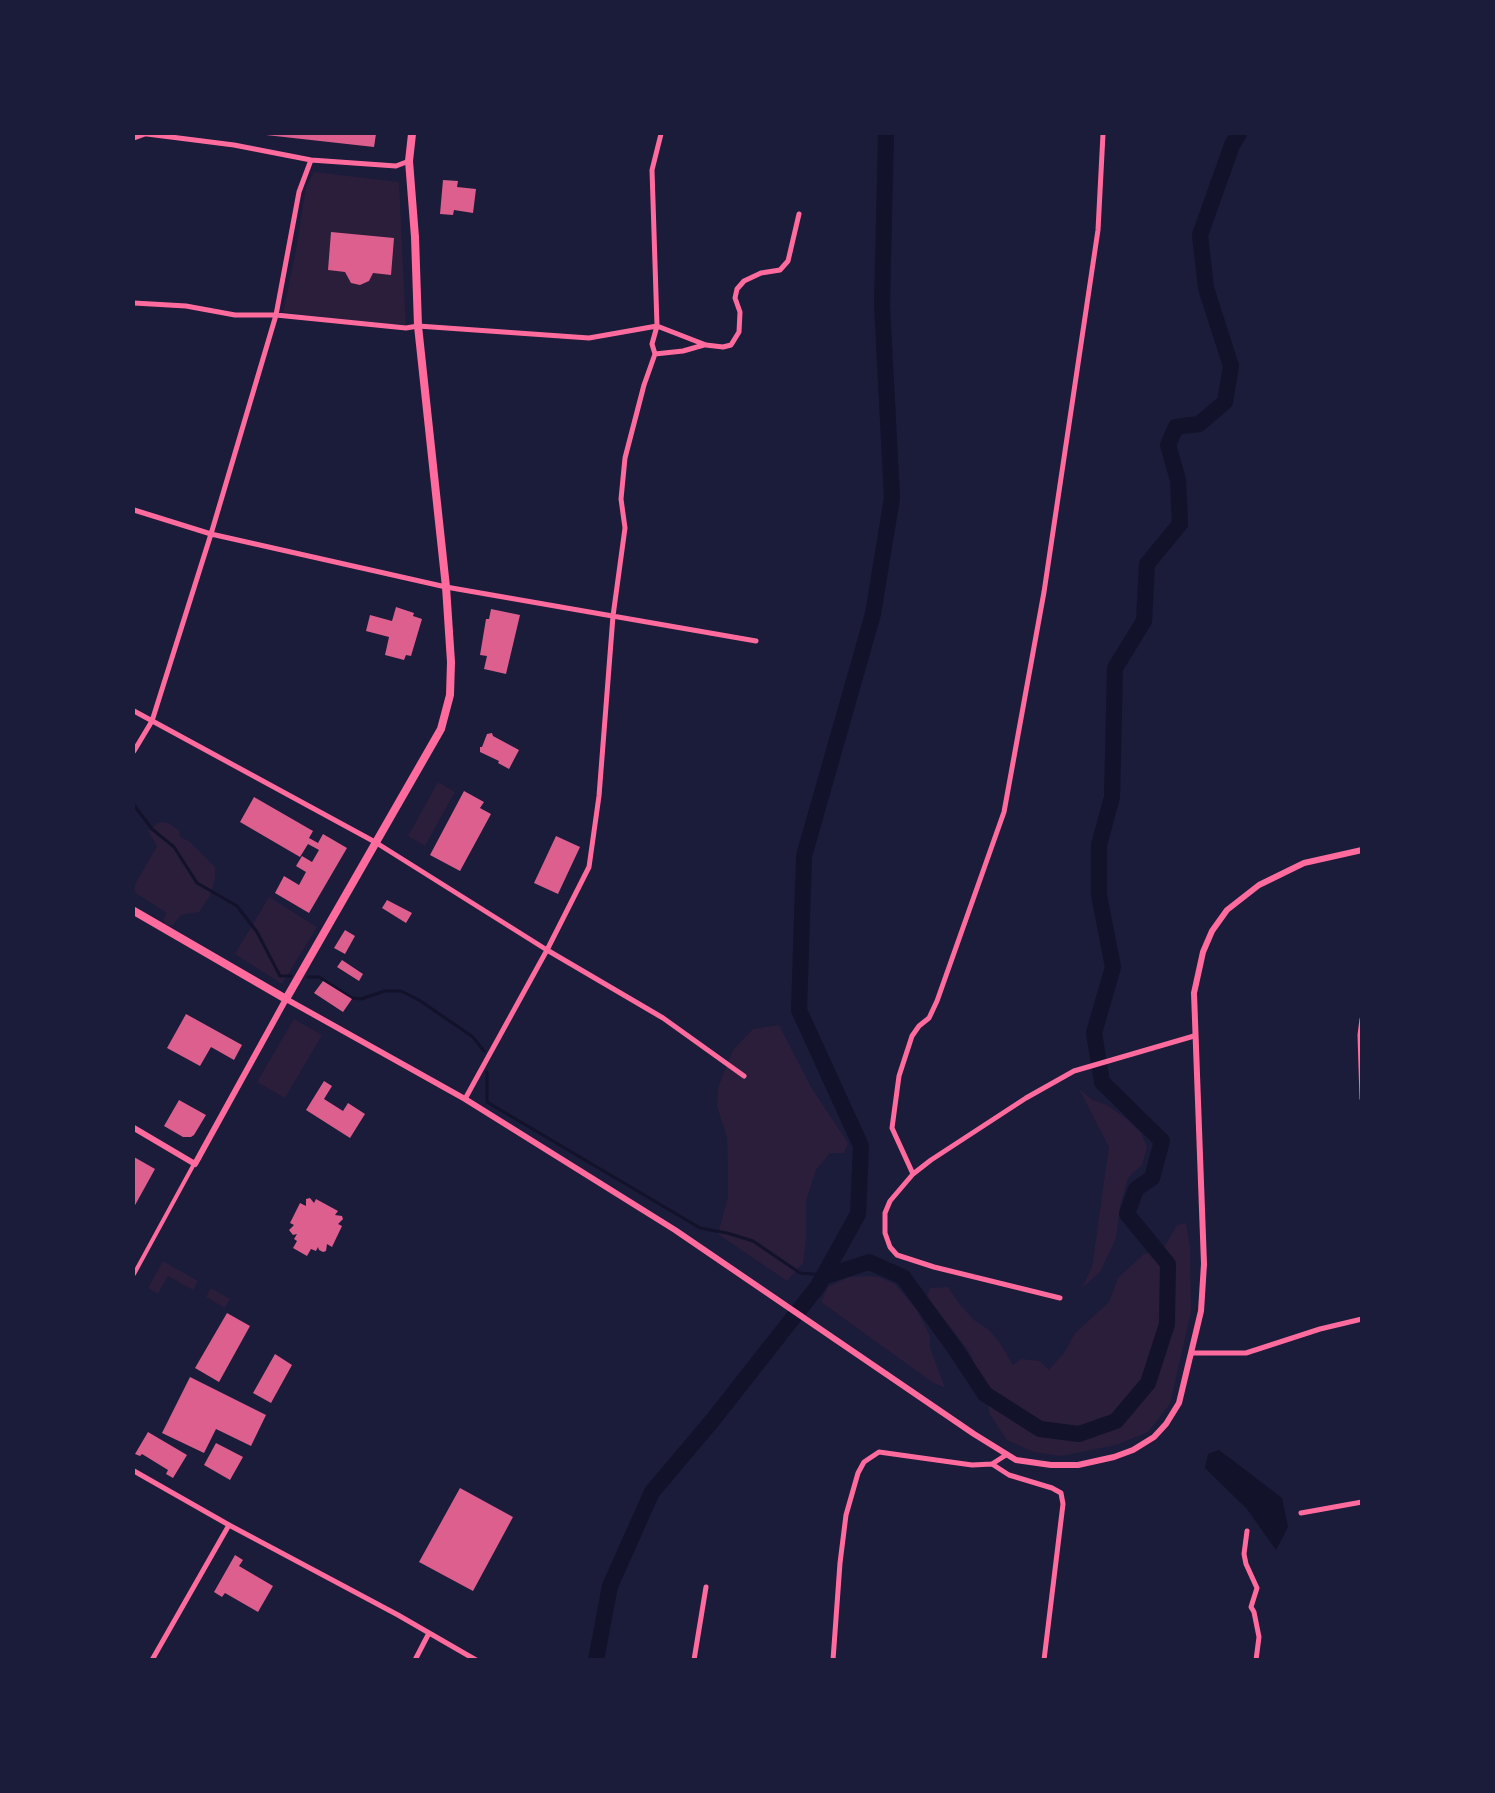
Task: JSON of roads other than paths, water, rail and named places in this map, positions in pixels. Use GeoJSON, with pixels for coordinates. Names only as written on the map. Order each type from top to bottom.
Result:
{"type":"FeatureCollection","features":[{"type":"Feature","properties":{"kind":"main road"},"geometry":{"type":"LineString","coordinates":[[134,911],[286,999],[441,729],[450,695],[451,662],[446,587],[418,326],[415,237],[409,161],[412,134]]}},
{"type":"Feature","properties":{"kind":"street"},"geometry":{"type":"LineString","coordinates":[[134,138],[146,134],[234,145],[311,160],[396,166],[409,161]]}},
{"type":"Feature","properties":{"kind":"street"},"geometry":{"type":"LineString","coordinates":[[465,1100],[548,950],[589,867],[599,796],[613,616],[625,528],[621,499],[625,458],[644,385],[655,354],[652,344],[657,326],[652,170],[661,134]]}},
{"type":"Feature","properties":{"kind":"street"},"geometry":{"type":"LineString","coordinates":[[913,1174],[892,1128],[898,1085],[904,1055],[912,1036],[918,1026],[929,1018],[937,1001],[1004,812],[1044,592],[1098,230],[1103,134]]}},
{"type":"Feature","properties":{"kind":"street"},"geometry":{"type":"LineString","coordinates":[[134,751],[152,721],[211,534],[276,315],[298,192],[311,160]]}},
{"type":"Feature","properties":{"kind":"street"},"geometry":{"type":"LineString","coordinates":[[655,354],[683,351],[706,345],[731,345],[739,332],[740,312],[735,298],[737,289],[744,280],[761,273],[780,270],[788,261],[798,214]]}},
{"type":"Feature","properties":{"kind":"street"},"geometry":{"type":"LineString","coordinates":[[134,303],[186,306],[235,315],[276,315],[406,328],[418,326],[589,338],[657,326],[706,345]]}},
{"type":"Feature","properties":{"kind":"street"},"geometry":{"type":"LineString","coordinates":[[134,510],[211,534],[446,587],[756,641]]}},
{"type":"Feature","properties":{"kind":"street"},"geometry":{"type":"LineString","coordinates":[[134,711],[375,842],[548,950],[663,1018],[744,1076]]}},
{"type":"Feature","properties":{"kind":"street"},"geometry":{"type":"LineString","coordinates":[[134,1274],[286,999],[465,1100],[675,1230],[1006,1455],[1016,1460],[1029,1462],[1078,1465],[1114,1457],[1133,1450],[1154,1437],[1166,1424],[1179,1403],[1201,1311],[1204,1264],[1194,993],[1203,952],[1212,931],[1227,910],[1259,885],[1304,863],[1362,850]]}},
{"type":"Feature","properties":{"kind":"street"},"geometry":{"type":"LineString","coordinates":[[1362,1019],[1360,1035],[1362,1099]]}},
{"type":"Feature","properties":{"kind":"street"},"geometry":{"type":"LineString","coordinates":[[1060,1298],[934,1267],[897,1255],[890,1247],[885,1233],[885,1213],[890,1201],[913,1174],[1026,1098],[1074,1071],[1194,1036]]}},
{"type":"Feature","properties":{"kind":"street"},"geometry":{"type":"LineString","coordinates":[[134,1128],[195,1164]]}},
{"type":"Feature","properties":{"kind":"street"},"geometry":{"type":"LineString","coordinates":[[1192,1353],[1246,1353],[1328,1327],[1362,1319]]}},
{"type":"Feature","properties":{"kind":"street"},"geometry":{"type":"LineString","coordinates":[[833,1659],[846,1515],[858,1473],[864,1462],[879,1452],[972,1465],[992,1464],[1006,1455]]}},
{"type":"Feature","properties":{"kind":"street"},"geometry":{"type":"LineString","coordinates":[[992,1464],[1009,1475],[1061,1493],[1063,1504],[1044,1659]]}},
{"type":"Feature","properties":{"kind":"street"},"geometry":{"type":"LineString","coordinates":[[134,1471],[476,1659]]}},
{"type":"Feature","properties":{"kind":"street"},"geometry":{"type":"LineString","coordinates":[[1300,1513],[1362,1502]]}},
{"type":"Feature","properties":{"kind":"street"},"geometry":{"type":"LineString","coordinates":[[152,1659],[229,1525]]}},
{"type":"Feature","properties":{"kind":"street"},"geometry":{"type":"LineString","coordinates":[[1247,1531],[1244,1554],[1257,1588],[1251,1607],[1258,1637],[1256,1659]]}},
{"type":"Feature","properties":{"kind":"street"},"geometry":{"type":"LineString","coordinates":[[694,1659],[706,1587]]}},
{"type":"Feature","properties":{"kind":"street"},"geometry":{"type":"LineString","coordinates":[[415,1659],[429,1633]]}},
{"type":"Feature","properties":{"kind":"waterway"},"geometry":{"type":"LineString","coordinates":[[596,1660],[610,1586],[652,1492],[712,1421],[818,1286],[858,1214],[861,1146],[799,1010],[804,856],[873,614],[892,498],[882,305],[886,134]]}},
{"type":"Feature","properties":{"kind":"waterway"},"geometry":{"type":"LineString","coordinates":[[823,1277],[869,1262],[903,1277],[985,1394],[1040,1429],[1079,1434],[1116,1421],[1148,1383],[1167,1324],[1168,1264],[1127,1214],[1136,1189],[1152,1178],[1162,1141],[1102,1082],[1094,1033],[1113,967],[1099,895],[1099,845],[1112,797],[1115,668],[1144,621],[1147,564],[1180,524],[1178,480],[1168,445],[1176,427],[1199,424],[1225,402],[1231,366],[1206,288],[1200,235],[1232,145],[1239,134]]}},
{"type":"Feature","properties":{"kind":"waterway"},"geometry":{"type":"LineString","coordinates":[[134,805],[152,829],[174,847],[197,883],[237,906],[257,932],[280,976],[291,976]]}},
{"type":"Feature","properties":{"kind":"waterway"},"geometry":{"type":"LineString","coordinates":[[308,977],[319,977],[352,998],[361,999],[385,991],[401,991],[419,1000],[473,1037],[484,1051]]}},
{"type":"Feature","properties":{"kind":"waterway"},"geometry":{"type":"LineString","coordinates":[[487,1072],[487,1102],[700,1228],[753,1241],[800,1273],[824,1275]]}}]}
